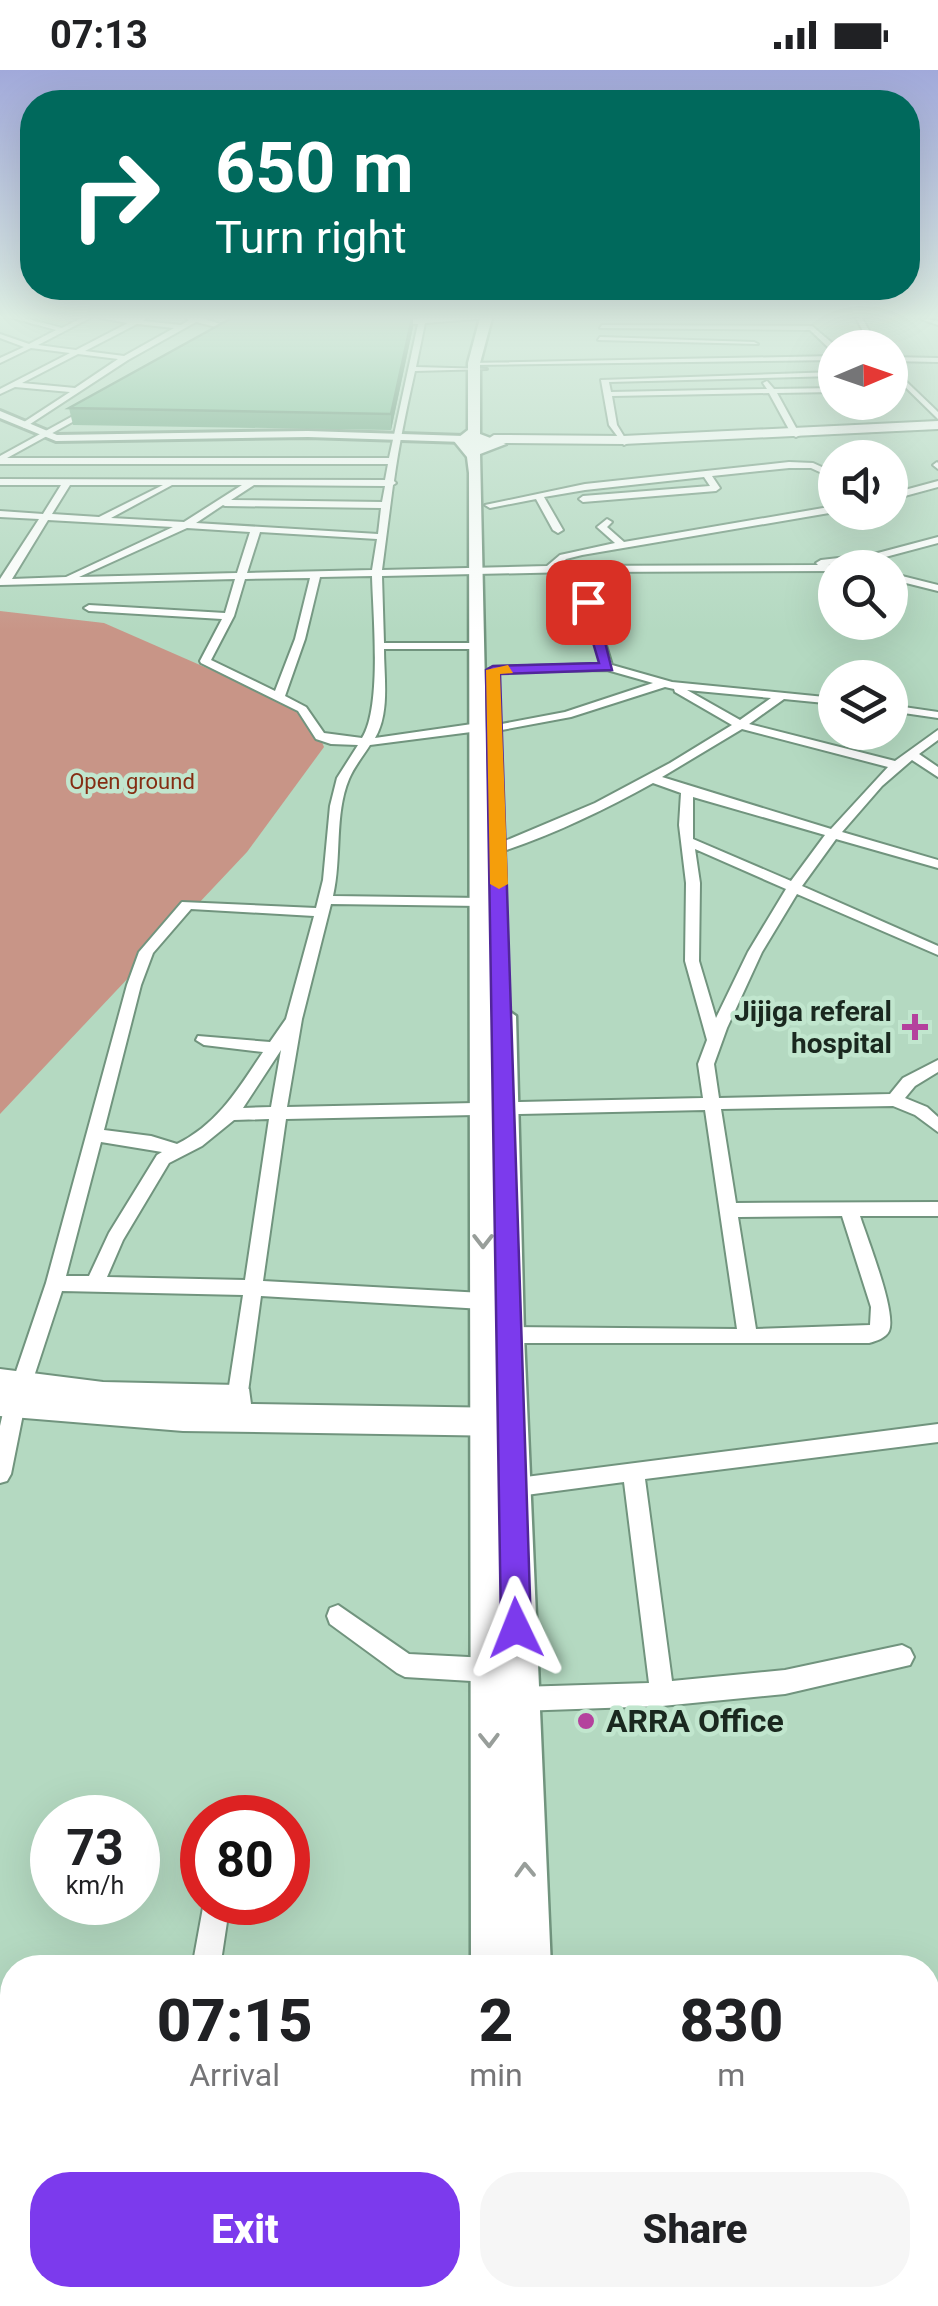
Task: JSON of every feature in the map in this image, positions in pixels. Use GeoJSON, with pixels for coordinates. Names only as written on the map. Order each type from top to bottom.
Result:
{"type":"FeatureCollection","features":[{"type":"Feature","properties":{"kind":"highway"},"geometry":{"type":"LineString","coordinates":[[476,422],[475,431],[486,456],[490,505],[483,571]]}},
{"type":"Feature","properties":{"kind":"highway"},"geometry":{"type":"LineString","coordinates":[[479,443],[474,456],[486,658],[494,1109],[483,1302],[511,1487],[528,1955]]}},
{"type":"Feature","properties":{"kind":"highway"},"geometry":{"type":"LineString","coordinates":[[489,851],[481,902],[507,1335],[497,1412],[488,1670],[494,1955]]}},
{"type":"Feature","properties":{"kind":"main road"},"geometry":{"type":"LineString","coordinates":[[479,443],[623,441],[938,427]]}},
{"type":"Feature","properties":{"kind":"main road"},"geometry":{"type":"LineString","coordinates":[[9,1393],[497,1412]]}},
{"type":"Feature","properties":{"kind":"main road"},"geometry":{"type":"LineString","coordinates":[[9,1393],[183,1417],[497,1412]]}},
{"type":"Feature","properties":{"kind":"street"},"geometry":{"type":"LineString","coordinates":[[17,422],[42,435],[354,437],[479,443]]}},
{"type":"Feature","properties":{"kind":"street"},"geometry":{"type":"LineString","coordinates":[[24,426],[29,422]]}},
{"type":"Feature","properties":{"kind":"street"},"geometry":{"type":"LineString","coordinates":[[0,460],[65,422]]}},
{"type":"Feature","properties":{"kind":"street"},"geometry":{"type":"LineString","coordinates":[[237,1399],[294,1019],[323,906],[343,778],[368,742],[379,694],[377,572],[399,422]]}},
{"type":"Feature","properties":{"kind":"street"},"geometry":{"type":"LineString","coordinates":[[614,422],[623,441]]}},
{"type":"Feature","properties":{"kind":"street"},"geometry":{"type":"LineString","coordinates":[[789,422],[795,433]]}},
{"type":"Feature","properties":{"kind":"street"},"geometry":{"type":"LineString","coordinates":[[0,448],[10,453]]}},
{"type":"Feature","properties":{"kind":"street"},"geometry":{"type":"LineString","coordinates":[[0,460],[394,461]]}},
{"type":"Feature","properties":{"kind":"street"},"geometry":{"type":"LineString","coordinates":[[490,505],[716,488],[707,475],[804,464],[818,469]]}},
{"type":"Feature","properties":{"kind":"street"},"geometry":{"type":"LineString","coordinates":[[0,482],[392,483]]}},
{"type":"Feature","properties":{"kind":"street"},"geometry":{"type":"LineString","coordinates":[[3,582],[68,482]]}},
{"type":"Feature","properties":{"kind":"street"},"geometry":{"type":"LineString","coordinates":[[100,520],[173,483]]}},
{"type":"Feature","properties":{"kind":"street"},"geometry":{"type":"LineString","coordinates":[[64,580],[186,525],[252,483]]}},
{"type":"Feature","properties":{"kind":"street"},"geometry":{"type":"LineString","coordinates":[[908,493],[938,484]]}},
{"type":"Feature","properties":{"kind":"street"},"geometry":{"type":"LineString","coordinates":[[915,491],[938,500]]}},
{"type":"Feature","properties":{"kind":"street"},"geometry":{"type":"LineString","coordinates":[[542,499],[558,530]]}},
{"type":"Feature","properties":{"kind":"street"},"geometry":{"type":"LineString","coordinates":[[225,503],[388,505]]}},
{"type":"Feature","properties":{"kind":"street"},"geometry":{"type":"LineString","coordinates":[[550,569],[563,558],[818,512]]}},
{"type":"Feature","properties":{"kind":"street"},"geometry":{"type":"LineString","coordinates":[[0,514],[383,537]]}},
{"type":"Feature","properties":{"kind":"street"},"geometry":{"type":"LineString","coordinates":[[607,522],[602,527],[623,546]]}},
{"type":"Feature","properties":{"kind":"street"},"geometry":{"type":"LineString","coordinates":[[256,529],[229,616],[205,661],[302,709],[320,736],[368,742],[487,728],[567,715],[667,684],[741,725],[899,766]]}},
{"type":"Feature","properties":{"kind":"street"},"geometry":{"type":"LineString","coordinates":[[800,565],[874,556],[938,540]]}},
{"type":"Feature","properties":{"kind":"street"},"geometry":{"type":"LineString","coordinates":[[3,582],[578,568],[818,567]]}},
{"type":"Feature","properties":{"kind":"street"},"geometry":{"type":"LineString","coordinates":[[578,568],[607,667]]}},
{"type":"Feature","properties":{"kind":"street"},"geometry":{"type":"LineString","coordinates":[[279,696],[300,639],[316,574]]}},
{"type":"Feature","properties":{"kind":"street"},"geometry":{"type":"LineString","coordinates":[[908,580],[938,588]]}},
{"type":"Feature","properties":{"kind":"street"},"geometry":{"type":"LineString","coordinates":[[90,608],[229,616]]}},
{"type":"Feature","properties":{"kind":"street"},"geometry":{"type":"LineString","coordinates":[[378,646],[607,667],[667,684],[818,699]]}},
{"type":"Feature","properties":{"kind":"street"},"geometry":{"type":"LineString","coordinates":[[489,851],[655,779],[781,696]]}},
{"type":"Feature","properties":{"kind":"street"},"geometry":{"type":"LineString","coordinates":[[908,710],[938,714]]}},
{"type":"Feature","properties":{"kind":"street"},"geometry":{"type":"LineString","coordinates":[[748,1337],[706,1064],[750,964],[832,836],[899,766],[938,734]]}},
{"type":"Feature","properties":{"kind":"street"},"geometry":{"type":"LineString","coordinates":[[912,755],[938,773]]}},
{"type":"Feature","properties":{"kind":"street"},"geometry":{"type":"LineString","coordinates":[[655,779],[832,836],[938,864]]}},
{"type":"Feature","properties":{"kind":"street"},"geometry":{"type":"LineString","coordinates":[[687,792],[694,883],[692,961],[714,1039]]}},
{"type":"Feature","properties":{"kind":"street"},"geometry":{"type":"LineString","coordinates":[[688,842],[798,886],[938,952]]}},
{"type":"Feature","properties":{"kind":"street"},"geometry":{"type":"LineString","coordinates":[[0,1474],[9,1393],[54,1283],[146,952],[184,906],[481,902]]}},
{"type":"Feature","properties":{"kind":"street"},"geometry":{"type":"LineString","coordinates":[[96,1284],[142,1188],[163,1159],[196,1142],[230,1114],[294,1019]]}},
{"type":"Feature","properties":{"kind":"street"},"geometry":{"type":"LineString","coordinates":[[204,1040],[272,1048]]}},
{"type":"Feature","properties":{"kind":"street"},"geometry":{"type":"LineString","coordinates":[[895,1100],[909,1082],[938,1065]]}},
{"type":"Feature","properties":{"kind":"street"},"geometry":{"type":"LineString","coordinates":[[230,1114],[895,1100],[929,1111],[938,1126]]}},
{"type":"Feature","properties":{"kind":"street"},"geometry":{"type":"LineString","coordinates":[[93,1135],[176,1150]]}},
{"type":"Feature","properties":{"kind":"street"},"geometry":{"type":"LineString","coordinates":[[727,1210],[938,1210]]}},
{"type":"Feature","properties":{"kind":"street"},"geometry":{"type":"LineString","coordinates":[[507,1335],[869,1336],[880,1328],[880,1307],[850,1212]]}},
{"type":"Feature","properties":{"kind":"street"},"geometry":{"type":"LineString","coordinates":[[54,1283],[255,1288],[483,1302]]}},
{"type":"Feature","properties":{"kind":"street"},"geometry":{"type":"LineString","coordinates":[[511,1487],[938,1433]]}},
{"type":"Feature","properties":{"kind":"street"},"geometry":{"type":"LineString","coordinates":[[633,1472],[662,1694]]}},
{"type":"Feature","properties":{"kind":"street"},"geometry":{"type":"LineString","coordinates":[[338,1616],[404,1665],[488,1670]]}},
{"type":"Feature","properties":{"kind":"street"},"geometry":{"type":"LineString","coordinates":[[518,1699],[662,1694],[785,1682],[902,1657]]}},
{"type":"Feature","properties":{"kind":"street"},"geometry":{"type":"LineString","coordinates":[[208,1955],[213,1925]]}},
{"type":"Feature","properties":{"kind":"green space","name":"Open ground"},"geometry":{"type":"Polygon","coordinates":[[[0,611],[104,623],[310,713],[324,747],[247,852],[0,1114],[0,611]]]}},
{"type":"Feature","properties":{"kind":"slow traffic"},"geometry":{"type":"LineString","coordinates":[[499,884],[493,670],[508,670]]}},
{"type":"Feature","properties":{"kind":"place","name":"Jijiga referal hospital"},"geometry":{"type":"Point","coordinates":[915,1027]}},
{"type":"Feature","properties":{"kind":"place","name":"ARRA Office"},"geometry":{"type":"Point","coordinates":[586,1721]}},
{"type":"Feature","properties":{"kind":"route"},"geometry":{"type":"LineString","coordinates":[[516,1628],[493,670],[607,667],[588,602]]}}]}
